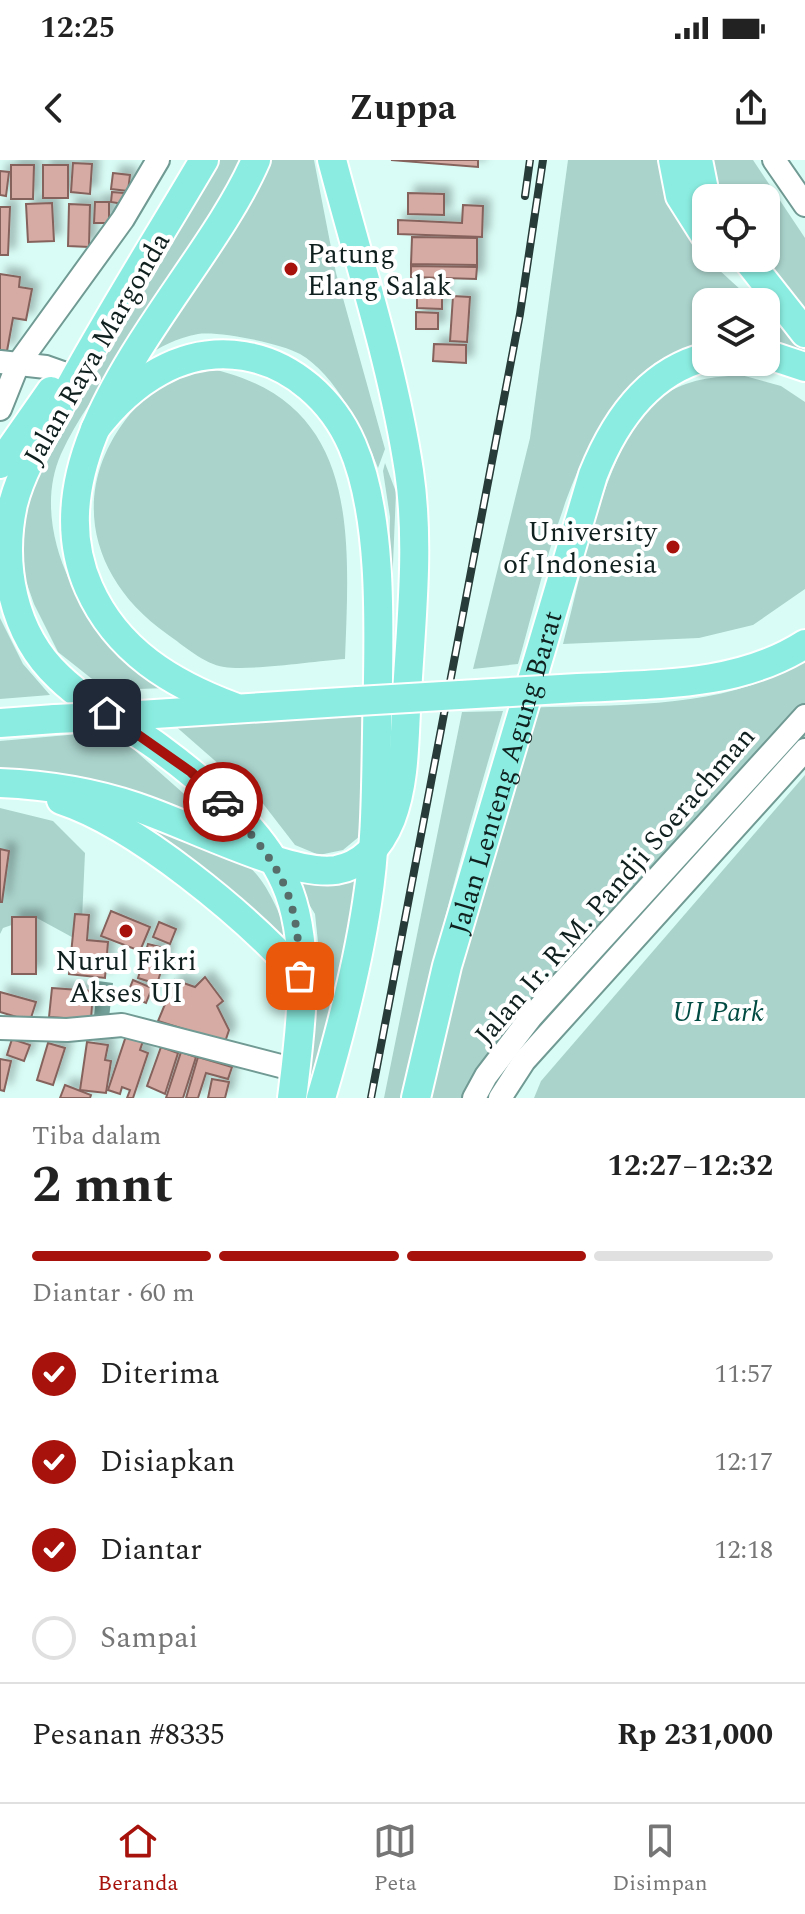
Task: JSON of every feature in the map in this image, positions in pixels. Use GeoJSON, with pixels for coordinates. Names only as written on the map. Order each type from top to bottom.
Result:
{"type":"FeatureCollection","features":[{"type":"Feature","properties":{"kind":"main road","name":"Jalan Raya Margonda"},"geometry":{"type":"LineString","coordinates":[[204,160],[116,304],[17,490],[8,540],[14,604],[34,646],[58,677],[191,772],[221,799],[274,861],[294,907],[300,976],[294,1084]]}},
{"type":"Feature","properties":{"kind":"main road"},"geometry":{"type":"LineString","coordinates":[[234,707],[173,680],[145,661],[117,634],[92,596],[77,547],[74,510],[78,476],[95,429],[118,385],[229,215],[256,160]]}},
{"type":"Feature","properties":{"kind":"main road"},"geometry":{"type":"LineString","coordinates":[[0,783],[55,787],[110,798],[274,861],[310,870],[334,870],[356,864],[374,849],[390,820],[401,777],[413,525],[399,416],[332,160]]}},
{"type":"Feature","properties":{"kind":"main road"},"geometry":{"type":"LineString","coordinates":[[673,160],[680,196],[692,215]]}},
{"type":"Feature","properties":{"kind":"main road"},"geometry":{"type":"LineString","coordinates":[[698,160],[703,184]]}},
{"type":"Feature","properties":{"kind":"main road"},"geometry":{"type":"LineString","coordinates":[[738,272],[753,288]]}},
{"type":"Feature","properties":{"kind":"main road"},"geometry":{"type":"LineString","coordinates":[[757,272],[799,326]]}},
{"type":"Feature","properties":{"kind":"main road"},"geometry":{"type":"LineString","coordinates":[[0,464],[63,373],[116,304]]}},
{"type":"Feature","properties":{"kind":"main road"},"geometry":{"type":"LineString","coordinates":[[780,312],[799,326]]}},
{"type":"Feature","properties":{"kind":"main road"},"geometry":{"type":"LineString","coordinates":[[95,429],[119,400],[158,371],[187,359],[222,354],[253,358],[280,367],[306,384],[338,420],[360,465],[372,531],[377,664],[374,849],[367,905],[341,1030],[321,1098]]}},
{"type":"Feature","properties":{"kind":"main road"},"geometry":{"type":"LineString","coordinates":[[780,359],[805,367]]}},
{"type":"Feature","properties":{"kind":"main road","name":"Jalan Lenteng Agung Barat"},"geometry":{"type":"LineString","coordinates":[[416,1098],[447,966],[488,822],[596,467],[616,425],[642,394],[671,370],[692,362]]}},
{"type":"Feature","properties":{"kind":"main road"},"geometry":{"type":"LineString","coordinates":[[0,723],[719,677],[765,665],[805,644]]}},
{"type":"Feature","properties":{"kind":"main road"},"geometry":{"type":"LineString","coordinates":[[0,790],[53,798],[100,817],[221,901],[272,945],[300,976]]}},
{"type":"Feature","properties":{"kind":"street"},"geometry":{"type":"LineString","coordinates":[[0,409],[9,363],[123,219],[158,160]]}},
{"type":"Feature","properties":{"kind":"street"},"geometry":{"type":"LineString","coordinates":[[774,160],[805,205]]}},
{"type":"Feature","properties":{"kind":"street"},"geometry":{"type":"LineString","coordinates":[[9,363],[63,373]]}},
{"type":"Feature","properties":{"kind":"street","name":"Jalan Ir. R.M. Pandji Soerachman"},"geometry":{"type":"LineString","coordinates":[[474,1098],[486,1076],[531,1017],[805,716]]}},
{"type":"Feature","properties":{"kind":"street","name":"Jalan Ir. R.M. Pandji Soerachman"},"geometry":{"type":"LineString","coordinates":[[500,1098],[524,1061],[805,750]]}},
{"type":"Feature","properties":{"kind":"street"},"geometry":{"type":"LineString","coordinates":[[0,1028],[67,1030],[122,1025],[294,1084]]}},
{"type":"Feature","properties":{"kind":"green space"},"geometry":{"type":"Polygon","coordinates":[[[209,160],[244,160],[201,235],[82,416],[67,441],[53,478],[53,529],[69,580],[96,624],[112,643],[169,688],[106,690],[58,652],[34,604],[20,564],[22,511],[40,467],[151,273],[209,160]]]}},
{"type":"Feature","properties":{"kind":"green space"},"geometry":{"type":"Polygon","coordinates":[[[262,160],[314,160],[336,273],[385,449],[378,468],[347,405],[325,375],[300,354],[234,336],[198,334],[175,341],[142,359],[262,160]]]}},
{"type":"Feature","properties":{"kind":"green space"},"geometry":{"type":"Polygon","coordinates":[[[568,160],[664,160],[667,197],[692,236],[692,272],[721,272],[739,288],[692,288],[692,349],[664,358],[630,386],[601,426],[577,473],[558,524],[518,664],[473,669],[530,438],[568,160]]]}},
{"type":"Feature","properties":{"kind":"green space"},"geometry":{"type":"Polygon","coordinates":[[[701,160],[753,160],[769,184],[706,184],[701,160]]]}},
{"type":"Feature","properties":{"kind":"green space"},"geometry":{"type":"Polygon","coordinates":[[[780,200],[805,238],[805,320],[764,272],[780,272],[780,200]]]}},
{"type":"Feature","properties":{"kind":"green space"},"geometry":{"type":"Polygon","coordinates":[[[780,327],[805,351],[805,361],[780,352],[780,327]]]}},
{"type":"Feature","properties":{"kind":"green space"},"geometry":{"type":"Polygon","coordinates":[[[197,366],[250,381],[290,405],[317,436],[334,474],[343,516],[347,562],[345,659],[250,668],[224,667],[209,662],[140,612],[120,587],[105,560],[96,532],[94,503],[99,473],[111,443],[154,385],[197,366]]]}},
{"type":"Feature","properties":{"kind":"green space"},"geometry":{"type":"Polygon","coordinates":[[[745,376],[781,386],[805,402],[805,589],[753,625],[699,638],[563,644],[598,509],[626,441],[644,414],[664,395],[682,385],[711,378],[745,376]]]}},
{"type":"Feature","properties":{"kind":"green space"},"geometry":{"type":"Polygon","coordinates":[[[385,463],[396,492],[384,779],[390,517],[383,471],[385,463]]]}},
{"type":"Feature","properties":{"kind":"green space"},"geometry":{"type":"Polygon","coordinates":[[[0,618],[23,664],[50,695],[0,699],[0,618]]]}},
{"type":"Feature","properties":{"kind":"green space"},"geometry":{"type":"Polygon","coordinates":[[[805,657],[805,714],[533,1010],[462,1098],[427,1098],[522,708],[631,705],[708,696],[744,688],[777,675],[805,657]]]}},
{"type":"Feature","properties":{"kind":"green space"},"geometry":{"type":"Polygon","coordinates":[[[503,711],[449,903],[403,1098],[384,1098],[462,712],[503,711]]]}},
{"type":"Feature","properties":{"kind":"green space"},"geometry":{"type":"Polygon","coordinates":[[[367,712],[360,836],[343,850],[319,855],[295,845],[261,801],[173,724],[367,712]]]}},
{"type":"Feature","properties":{"kind":"green space"},"geometry":{"type":"Polygon","coordinates":[[[805,727],[805,739],[493,1098],[482,1098],[510,1052],[805,727]]]}},
{"type":"Feature","properties":{"kind":"green space"},"geometry":{"type":"Polygon","coordinates":[[[113,731],[192,801],[235,831],[144,799],[0,774],[0,741],[113,731]]]}},
{"type":"Feature","properties":{"kind":"green space","name":"UI Park"},"geometry":{"type":"Polygon","coordinates":[[[805,775],[805,1098],[534,1098],[541,1081],[805,775]]]}},
{"type":"Feature","properties":{"kind":"green space"},"geometry":{"type":"Polygon","coordinates":[[[108,807],[242,861],[266,888],[292,945],[108,807]]]}},
{"type":"Feature","properties":{"kind":"green space"},"geometry":{"type":"Polygon","coordinates":[[[0,808],[53,821],[85,853],[81,942],[35,917],[3,928],[0,934],[0,808]]]}},
{"type":"Feature","properties":{"kind":"green space"},"geometry":{"type":"Polygon","coordinates":[[[290,873],[355,876],[344,965],[313,1098],[306,1098],[321,971],[315,914],[290,873]]]}},
{"type":"Feature","properties":{"kind":"shaded area"},"geometry":{"type":"Polygon","coordinates":[[[98,981],[113,983],[109,1018],[94,1016],[98,981]]]}},
{"type":"Feature","properties":{"kind":"building"},"geometry":{"type":"Polygon","coordinates":[[[391,160],[478,160],[478,167],[391,160]]]}},
{"type":"Feature","properties":{"kind":"building"},"geometry":{"type":"Polygon","coordinates":[[[73,163],[92,164],[90,194],[71,192],[73,163]]]}},
{"type":"Feature","properties":{"kind":"building"},"geometry":{"type":"Polygon","coordinates":[[[11,165],[34,165],[33,199],[11,199],[11,165]]]}},
{"type":"Feature","properties":{"kind":"building"},"geometry":{"type":"Polygon","coordinates":[[[43,165],[68,165],[68,198],[43,198],[43,165]]]}},
{"type":"Feature","properties":{"kind":"building"},"geometry":{"type":"Polygon","coordinates":[[[0,171],[9,172],[6,196],[0,195],[0,171]]]}},
{"type":"Feature","properties":{"kind":"building"},"geometry":{"type":"Polygon","coordinates":[[[113,173],[130,175],[128,191],[111,189],[113,173]]]}},
{"type":"Feature","properties":{"kind":"building"},"geometry":{"type":"Polygon","coordinates":[[[112,192],[124,193],[123,204],[111,202],[112,192]]]}},
{"type":"Feature","properties":{"kind":"building"},"geometry":{"type":"Polygon","coordinates":[[[408,193],[444,194],[444,215],[408,214],[408,193]]]}},
{"type":"Feature","properties":{"kind":"building"},"geometry":{"type":"Polygon","coordinates":[[[95,202],[109,202],[109,223],[94,223],[95,202]]]}},
{"type":"Feature","properties":{"kind":"building"},"geometry":{"type":"Polygon","coordinates":[[[52,203],[54,241],[28,242],[26,204],[52,203]]]}},
{"type":"Feature","properties":{"kind":"building"},"geometry":{"type":"Polygon","coordinates":[[[69,204],[90,205],[89,247],[68,246],[69,204]]]}},
{"type":"Feature","properties":{"kind":"building"},"geometry":{"type":"Polygon","coordinates":[[[463,205],[483,206],[482,237],[398,234],[398,220],[462,223],[463,205]]]}},
{"type":"Feature","properties":{"kind":"building"},"geometry":{"type":"Polygon","coordinates":[[[0,207],[10,207],[8,255],[0,255],[0,207]]]}},
{"type":"Feature","properties":{"kind":"building"},"geometry":{"type":"Polygon","coordinates":[[[412,237],[477,238],[477,265],[411,264],[412,237]]]}},
{"type":"Feature","properties":{"kind":"building"},"geometry":{"type":"Polygon","coordinates":[[[411,266],[477,267],[476,279],[411,277],[411,266]]]}},
{"type":"Feature","properties":{"kind":"building"},"geometry":{"type":"Polygon","coordinates":[[[0,274],[20,277],[19,287],[32,289],[26,320],[13,318],[7,351],[0,350],[0,274]]]}},
{"type":"Feature","properties":{"kind":"building"},"geometry":{"type":"Polygon","coordinates":[[[443,280],[443,295],[415,296],[415,281],[443,280]]]}},
{"type":"Feature","properties":{"kind":"building"},"geometry":{"type":"Polygon","coordinates":[[[417,296],[442,296],[442,309],[417,308],[417,296]]]}},
{"type":"Feature","properties":{"kind":"building"},"geometry":{"type":"Polygon","coordinates":[[[453,296],[470,297],[467,342],[450,341],[453,296]]]}},
{"type":"Feature","properties":{"kind":"building"},"geometry":{"type":"Polygon","coordinates":[[[416,312],[438,313],[438,329],[416,329],[416,312]]]}},
{"type":"Feature","properties":{"kind":"building"},"geometry":{"type":"Polygon","coordinates":[[[434,344],[466,345],[466,363],[433,361],[434,344]]]}},
{"type":"Feature","properties":{"kind":"building"},"geometry":{"type":"Polygon","coordinates":[[[0,849],[9,851],[2,902],[0,902],[0,849]]]}},
{"type":"Feature","properties":{"kind":"building","name":"Nurul Fikri Akses UI"},"geometry":{"type":"Polygon","coordinates":[[[111,911],[150,927],[140,951],[101,936],[111,911]]]}},
{"type":"Feature","properties":{"kind":"building"},"geometry":{"type":"Polygon","coordinates":[[[75,914],[89,915],[87,940],[108,942],[105,978],[69,974],[75,914]]]}},
{"type":"Feature","properties":{"kind":"building"},"geometry":{"type":"Polygon","coordinates":[[[12,917],[36,917],[36,974],[12,974],[12,917]]]}},
{"type":"Feature","properties":{"kind":"building"},"geometry":{"type":"Polygon","coordinates":[[[159,922],[176,929],[170,944],[153,937],[159,922]]]}},
{"type":"Feature","properties":{"kind":"building"},"geometry":{"type":"Polygon","coordinates":[[[148,944],[168,949],[157,984],[138,978],[148,944]]]}},
{"type":"Feature","properties":{"kind":"building"},"geometry":{"type":"Polygon","coordinates":[[[205,977],[223,1001],[217,1006],[229,1030],[225,1042],[158,1021],[175,980],[195,987],[205,977]]]}},
{"type":"Feature","properties":{"kind":"building"},"geometry":{"type":"Polygon","coordinates":[[[133,980],[152,988],[146,1003],[127,995],[133,980]]]}},
{"type":"Feature","properties":{"kind":"building"},"geometry":{"type":"Polygon","coordinates":[[[52,988],[93,991],[91,1020],[49,1017],[52,988]]]}},
{"type":"Feature","properties":{"kind":"building"},"geometry":{"type":"Polygon","coordinates":[[[0,992],[36,1002],[30,1021],[0,1012],[0,992]]]}},
{"type":"Feature","properties":{"kind":"building"},"geometry":{"type":"Polygon","coordinates":[[[127,1033],[144,1038],[140,1050],[148,1053],[133,1098],[127,1098],[130,1090],[122,1087],[120,1094],[108,1090],[127,1033]]]}},
{"type":"Feature","properties":{"kind":"building"},"geometry":{"type":"Polygon","coordinates":[[[12,1039],[30,1045],[24,1061],[7,1055],[12,1039]]]}},
{"type":"Feature","properties":{"kind":"building"},"geometry":{"type":"Polygon","coordinates":[[[87,1042],[108,1045],[105,1060],[111,1061],[106,1093],[80,1090],[87,1042]]]}},
{"type":"Feature","properties":{"kind":"building"},"geometry":{"type":"Polygon","coordinates":[[[48,1043],[65,1048],[53,1085],[37,1080],[48,1043]]]}},
{"type":"Feature","properties":{"kind":"building"},"geometry":{"type":"Polygon","coordinates":[[[161,1047],[178,1053],[165,1094],[147,1086],[161,1047]]]}},
{"type":"Feature","properties":{"kind":"building"},"geometry":{"type":"Polygon","coordinates":[[[181,1052],[196,1057],[183,1098],[166,1098],[181,1052]]]}},
{"type":"Feature","properties":{"kind":"building"},"geometry":{"type":"Polygon","coordinates":[[[198,1057],[232,1067],[228,1079],[206,1073],[198,1098],[186,1098],[198,1057]]]}},
{"type":"Feature","properties":{"kind":"building"},"geometry":{"type":"Polygon","coordinates":[[[0,1059],[11,1061],[4,1091],[0,1090],[0,1059]]]}},
{"type":"Feature","properties":{"kind":"building"},"geometry":{"type":"Polygon","coordinates":[[[212,1079],[229,1082],[225,1098],[208,1098],[212,1079]]]}},
{"type":"Feature","properties":{"kind":"building"},"geometry":{"type":"Polygon","coordinates":[[[65,1085],[91,1095],[90,1098],[60,1098],[65,1085]]]}},
{"type":"Feature","properties":{"kind":"railway"},"geometry":{"type":"LineString","coordinates":[[525,196],[530,160]]}},
{"type":"Feature","properties":{"kind":"railway"},"geometry":{"type":"LineString","coordinates":[[371,1098],[520,314],[543,160]]}},
{"type":"Feature","properties":{"kind":"way so far"},"geometry":{"type":"LineString","coordinates":[[223,802],[274,861],[286,884],[294,907],[300,976]]}},
{"type":"Feature","properties":{"kind":"place","name":"Patung Elang Salak"},"geometry":{"type":"Point","coordinates":[291,269]}},
{"type":"Feature","properties":{"kind":"place","name":"University of Indonesia"},"geometry":{"type":"Point","coordinates":[673,547]}},
{"type":"Feature","properties":{"kind":"place","name":"Nurul Fikri Akses UI"},"geometry":{"type":"Point","coordinates":[126,931]}},
{"type":"Feature","properties":{"kind":"route"},"geometry":{"type":"LineString","coordinates":[[107,713],[191,772],[223,802]]}}]}
